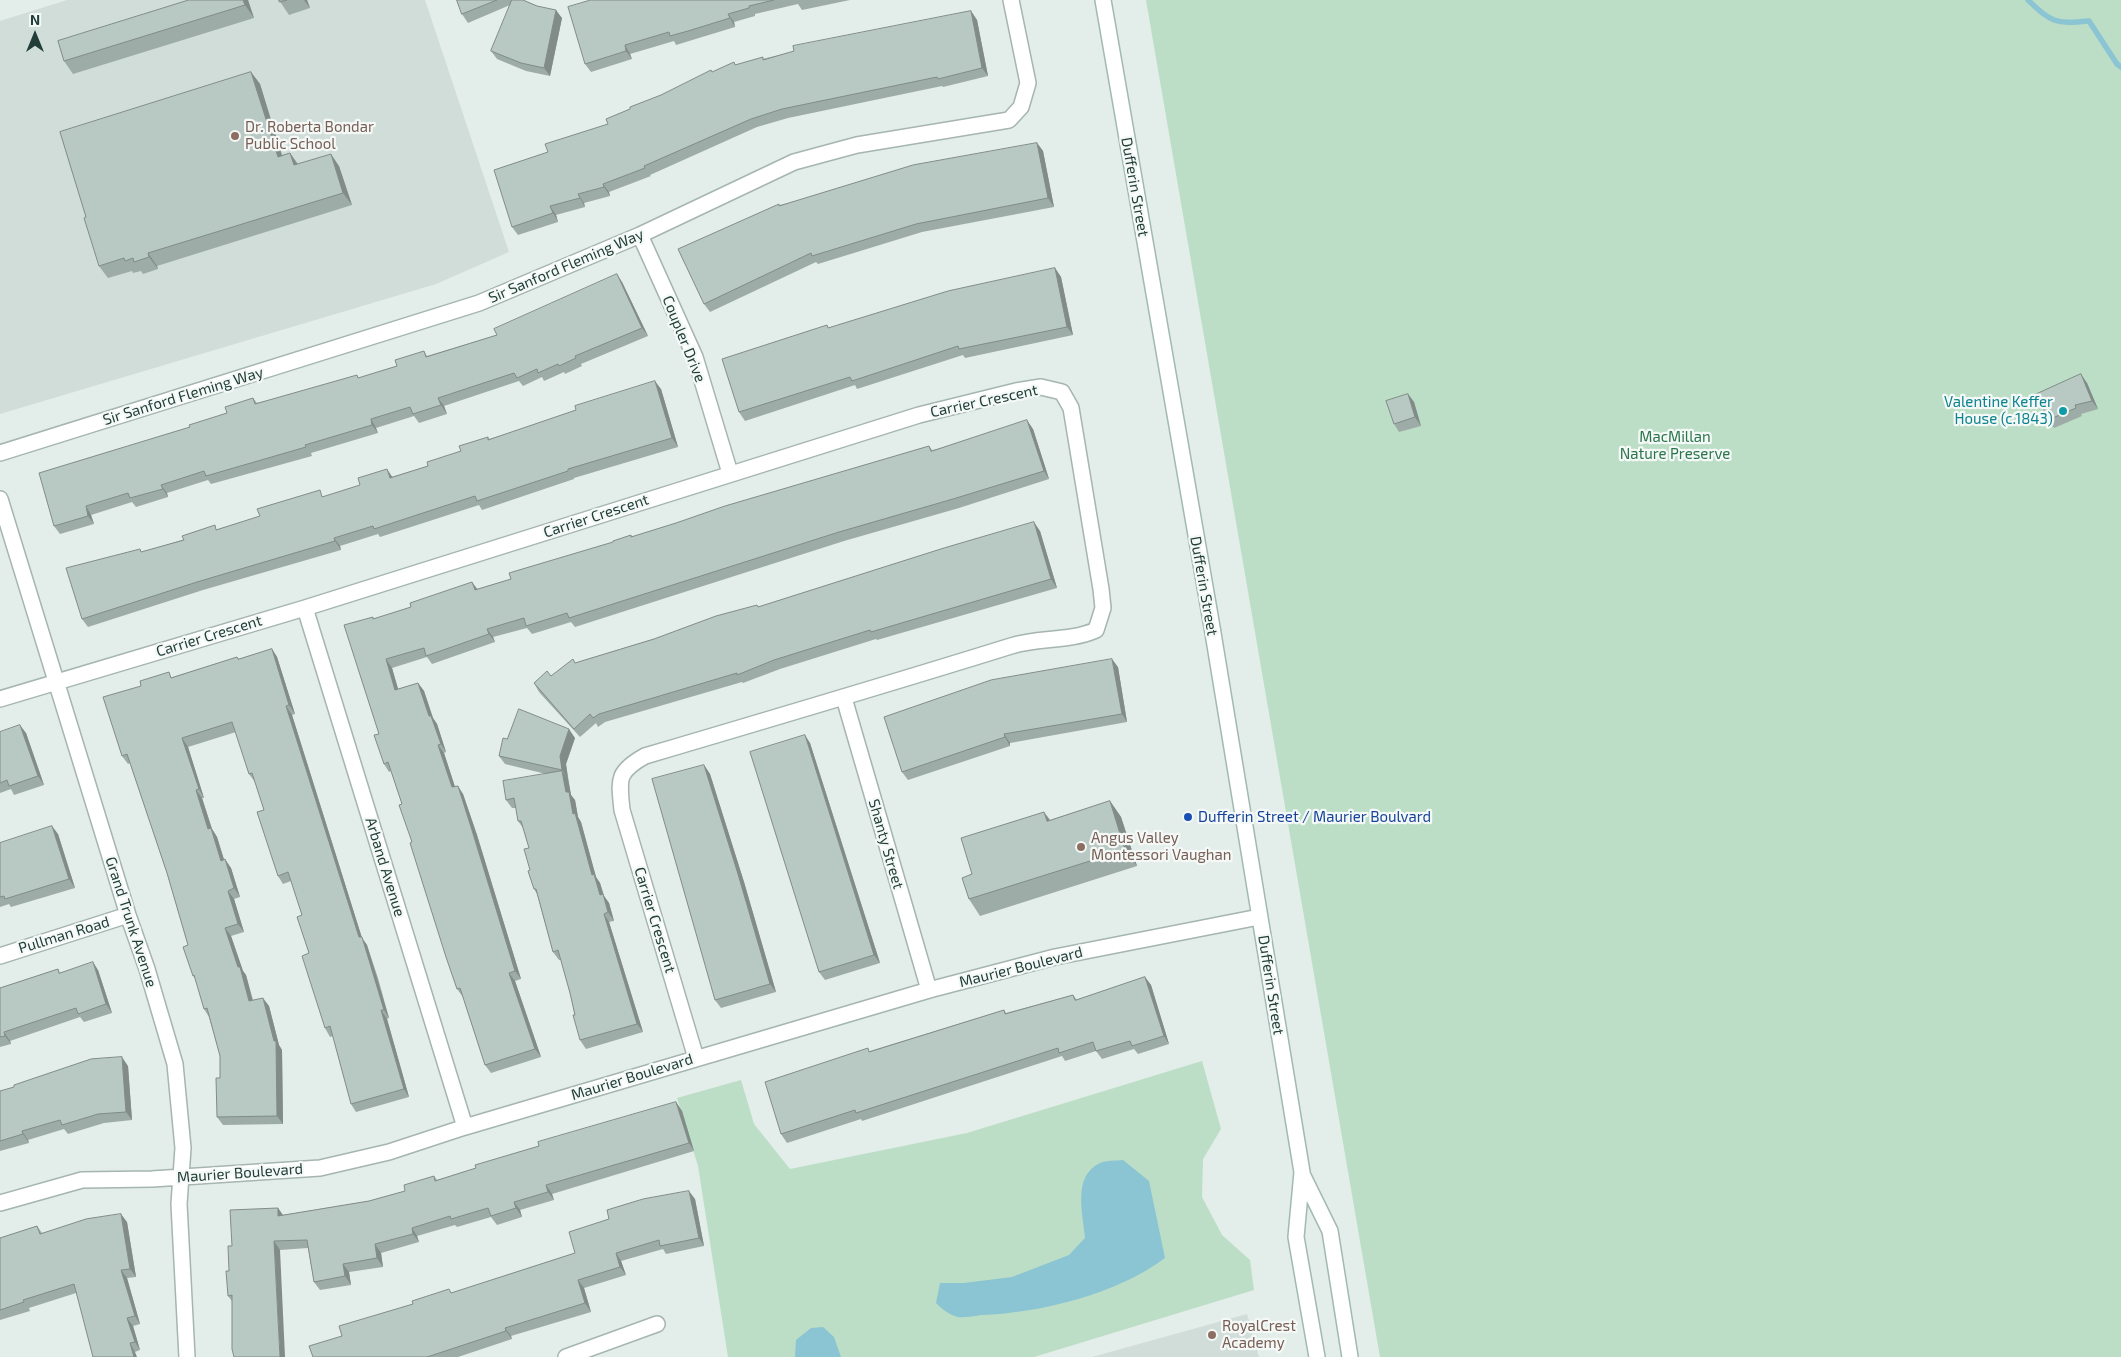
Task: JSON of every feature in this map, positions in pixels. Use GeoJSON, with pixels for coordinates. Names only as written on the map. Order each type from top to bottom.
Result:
{"type":"FeatureCollection","features":[{"type":"Feature","properties":{"kind":"street","name":"Sir Sanford Fleming Way"},"geometry":{"type":"LineString","coordinates":[[0,453],[480,303],[640,235],[794,162],[856,146],[1009,120],[1021,107],[1028,82],[1012,0]]}},
{"type":"Feature","properties":{"kind":"street","name":"Dufferin Street"},"geometry":{"type":"LineString","coordinates":[[1103,0],[1210,617],[1302,1172],[1296,1237],[1317,1357]]}},
{"type":"Feature","properties":{"kind":"street","name":"Coupler Drive"},"geometry":{"type":"LineString","coordinates":[[640,235],[695,357],[730,474]]}},
{"type":"Feature","properties":{"kind":"street","name":"Carrier Crescent"},"geometry":{"type":"LineString","coordinates":[[0,699],[305,608],[919,415],[1016,391],[1041,387],[1062,392],[1071,408],[1103,608],[1096,630],[1081,636],[1021,642],[844,698],[645,756],[628,766],[620,783],[622,810],[696,1058]]}},
{"type":"Feature","properties":{"kind":"street","name":"Grand Trunk Avenue"},"geometry":{"type":"LineString","coordinates":[[0,499],[128,915],[147,968],[175,1064],[183,1148],[180,1177],[182,1292],[187,1357]]}},
{"type":"Feature","properties":{"kind":"street","name":"Arband Avenue"},"geometry":{"type":"LineString","coordinates":[[305,608],[466,1127]]}},
{"type":"Feature","properties":{"kind":"street","name":"Shanty Street"},"geometry":{"type":"LineString","coordinates":[[844,698],[929,990]]}},
{"type":"Feature","properties":{"kind":"street","name":"Pullman Road"},"geometry":{"type":"LineString","coordinates":[[0,956],[128,915]]}},
{"type":"Feature","properties":{"kind":"street","name":"Maurier Boulevard"},"geometry":{"type":"LineString","coordinates":[[0,1203],[82,1180],[180,1177],[320,1168],[390,1152],[466,1127],[929,990],[1055,957],[1259,917]]}},
{"type":"Feature","properties":{"kind":"street","name":"Dufferin Street"},"geometry":{"type":"LineString","coordinates":[[1302,1172],[1330,1231],[1350,1357]]}},
{"type":"Feature","properties":{"kind":"street"},"geometry":{"type":"LineString","coordinates":[[566,1357],[657,1324]]}},
{"type":"Feature","properties":{"kind":"shaded area","name":"Dr. Roberta Bondar Public School"},"geometry":{"type":"Polygon","coordinates":[[[67,0],[425,0],[509,252],[436,284],[0,414],[0,21],[67,0]]]}},
{"type":"Feature","properties":{"kind":"shaded area","name":"RoyalCrest Academy"},"geometry":{"type":"Polygon","coordinates":[[[1247,1314],[1259,1357],[1092,1357],[1247,1314]]]}},
{"type":"Feature","properties":{"kind":"green space","name":"MacMillan Nature Preserve"},"geometry":{"type":"Polygon","coordinates":[[[1146,0],[2121,0],[2121,1357],[1380,1357],[1146,0]]]}},
{"type":"Feature","properties":{"kind":"green space"},"geometry":{"type":"Polygon","coordinates":[[[1202,1061],[1221,1129],[1203,1159],[1202,1197],[1222,1235],[1250,1260],[1254,1290],[1034,1357],[728,1357],[698,1166],[677,1098],[741,1080],[754,1124],[790,1169],[967,1133],[1202,1061]]]}},
{"type":"Feature","properties":{"kind":"water"},"geometry":{"type":"Polygon","coordinates":[[[1123,1160],[1149,1181],[1165,1258],[1146,1271],[1124,1282],[1053,1306],[961,1317],[943,1310],[936,1303],[940,1283],[964,1283],[1012,1277],[1069,1255],[1085,1238],[1081,1196],[1082,1186],[1086,1177],[1091,1169],[1100,1163],[1123,1160]]]}},
{"type":"Feature","properties":{"kind":"water"},"geometry":{"type":"Polygon","coordinates":[[[823,1327],[834,1337],[841,1357],[795,1357],[796,1340],[811,1328],[823,1327]]]}},
{"type":"Feature","properties":{"kind":"building"},"geometry":{"type":"Polygon","coordinates":[[[189,0],[243,0],[245,5],[64,61],[58,41],[189,0]]]}},
{"type":"Feature","properties":{"kind":"building"},"geometry":{"type":"Polygon","coordinates":[[[457,0],[497,0],[462,14],[457,0]]]}},
{"type":"Feature","properties":{"kind":"building"},"geometry":{"type":"Polygon","coordinates":[[[512,0],[523,0],[537,6],[556,10],[544,68],[521,63],[491,51],[512,0]]]}},
{"type":"Feature","properties":{"kind":"building"},"geometry":{"type":"Polygon","coordinates":[[[591,0],[774,0],[749,6],[749,8],[728,14],[730,18],[688,31],[670,36],[669,32],[625,45],[626,51],[585,64],[568,7],[591,0]]]}},
{"type":"Feature","properties":{"kind":"building"},"geometry":{"type":"Polygon","coordinates":[[[971,11],[982,68],[938,79],[937,77],[782,109],[751,119],[644,166],[645,168],[603,184],[604,187],[578,194],[580,198],[550,206],[553,213],[512,227],[494,170],[548,152],[545,144],[608,124],[606,119],[630,109],[630,107],[661,95],[711,70],[712,72],[734,62],[735,65],[763,57],[763,60],[794,51],[793,46],[971,11]]]}},
{"type":"Feature","properties":{"kind":"building"},"geometry":{"type":"Polygon","coordinates":[[[251,72],[278,157],[290,153],[294,165],[331,154],[343,193],[148,253],[149,257],[134,262],[133,258],[125,261],[124,258],[99,266],[60,132],[251,72]]]}},
{"type":"Feature","properties":{"kind":"building"},"geometry":{"type":"Polygon","coordinates":[[[1037,143],[1048,198],[916,224],[812,256],[811,253],[704,304],[678,249],[779,204],[779,206],[913,165],[1037,143]]]}},
{"type":"Feature","properties":{"kind":"building"},"geometry":{"type":"Polygon","coordinates":[[[1055,268],[1067,327],[959,349],[958,346],[852,381],[850,377],[739,412],[722,359],[827,325],[828,328],[948,291],[1055,268]]]}},
{"type":"Feature","properties":{"kind":"building"},"geometry":{"type":"Polygon","coordinates":[[[617,274],[642,328],[575,356],[576,358],[559,366],[558,364],[538,373],[537,369],[517,378],[514,373],[438,398],[441,405],[413,414],[410,407],[371,419],[372,425],[305,445],[306,447],[206,476],[204,471],[161,485],[163,489],[130,498],[128,493],[86,506],[88,516],[54,526],[39,473],[190,427],[189,425],[227,413],[225,407],[253,398],[255,404],[357,375],[358,378],[397,366],[395,360],[424,351],[426,357],[497,335],[494,329],[617,274]]]}},
{"type":"Feature","properties":{"kind":"building"},"geometry":{"type":"Polygon","coordinates":[[[2081,374],[2092,401],[2075,405],[2076,408],[2048,420],[2037,394],[2081,374]]]}},
{"type":"Feature","properties":{"kind":"building"},"geometry":{"type":"Polygon","coordinates":[[[655,381],[672,438],[568,469],[568,471],[477,501],[475,496],[374,529],[373,526],[334,538],[335,541],[82,619],[66,568],[140,549],[141,552],[184,540],[182,536],[215,525],[216,530],[260,516],[257,509],[320,490],[322,497],[360,485],[358,478],[387,469],[390,478],[428,466],[427,462],[461,451],[459,446],[488,437],[488,440],[576,410],[575,406],[655,381]]]}},
{"type":"Feature","properties":{"kind":"building"},"geometry":{"type":"Polygon","coordinates":[[[1408,394],[1415,417],[1394,424],[1386,401],[1408,394]]]}},
{"type":"Feature","properties":{"kind":"building"},"geometry":{"type":"Polygon","coordinates":[[[1027,420],[1044,471],[839,532],[569,618],[567,613],[526,626],[524,618],[487,629],[489,634],[426,656],[424,648],[386,659],[395,690],[418,683],[441,744],[438,745],[452,787],[458,786],[515,971],[509,973],[535,1049],[485,1065],[460,988],[457,989],[446,957],[410,843],[412,842],[399,805],[402,804],[388,762],[384,764],[374,735],[379,734],[344,625],[373,617],[373,619],[411,607],[410,603],[472,582],[475,590],[511,579],[509,573],[631,535],[631,537],[725,506],[929,446],[931,451],[1027,420]]]}},
{"type":"Feature","properties":{"kind":"building"},"geometry":{"type":"Polygon","coordinates":[[[1034,522],[1051,579],[871,632],[870,630],[774,660],[737,675],[737,673],[599,714],[593,718],[590,714],[574,729],[534,683],[547,671],[551,676],[573,659],[575,663],[654,639],[716,616],[757,605],[758,607],[944,548],[1034,522]]]}},
{"type":"Feature","properties":{"kind":"building"},"geometry":{"type":"Polygon","coordinates":[[[272,649],[289,705],[286,706],[384,1010],[381,1010],[404,1089],[351,1104],[330,1026],[325,1028],[302,956],[309,953],[297,917],[302,915],[288,872],[278,876],[257,812],[264,810],[252,773],[249,774],[232,722],[182,738],[199,789],[196,790],[208,829],[211,828],[221,861],[225,859],[234,888],[228,891],[238,924],[225,928],[238,967],[240,967],[249,1001],[263,998],[274,1041],[276,1041],[277,1116],[217,1117],[216,1078],[220,1078],[220,1056],[207,1008],[204,1009],[183,947],[188,945],[167,873],[127,754],[122,756],[103,697],[141,686],[140,681],[169,672],[171,678],[237,657],[238,659],[272,649]]]}},
{"type":"Feature","properties":{"kind":"building"},"geometry":{"type":"Polygon","coordinates":[[[1112,659],[1122,714],[1004,734],[1005,737],[902,772],[884,717],[991,680],[1112,659]]]}},
{"type":"Feature","properties":{"kind":"building"},"geometry":{"type":"Polygon","coordinates":[[[519,709],[569,729],[560,756],[562,770],[499,756],[503,738],[507,739],[519,709]]]}},
{"type":"Feature","properties":{"kind":"building"},"geometry":{"type":"Polygon","coordinates":[[[20,725],[38,776],[9,786],[7,780],[0,783],[0,732],[20,725]]]}},
{"type":"Feature","properties":{"kind":"building"},"geometry":{"type":"Polygon","coordinates":[[[805,735],[874,955],[819,972],[750,752],[805,735]]]}},
{"type":"Feature","properties":{"kind":"building"},"geometry":{"type":"Polygon","coordinates":[[[704,765],[770,984],[715,1000],[652,779],[704,765]]]}},
{"type":"Feature","properties":{"kind":"building"},"geometry":{"type":"Polygon","coordinates":[[[562,771],[566,792],[569,792],[573,814],[575,813],[592,875],[594,874],[600,895],[603,894],[608,912],[604,914],[637,1024],[580,1040],[558,950],[553,952],[536,889],[534,889],[528,871],[530,870],[524,849],[529,848],[521,821],[518,821],[514,798],[506,800],[503,781],[562,771]]]}},
{"type":"Feature","properties":{"kind":"building"},"geometry":{"type":"Polygon","coordinates":[[[1110,801],[1125,850],[969,899],[962,878],[972,874],[961,838],[1044,812],[1047,821],[1110,801]]]}},
{"type":"Feature","properties":{"kind":"building"},"geometry":{"type":"Polygon","coordinates":[[[52,826],[69,879],[5,899],[4,896],[0,897],[0,843],[52,826]]]}},
{"type":"Feature","properties":{"kind":"building"},"geometry":{"type":"Polygon","coordinates":[[[93,962],[106,1004],[78,1014],[76,1008],[4,1032],[5,1036],[0,1037],[0,988],[58,969],[59,973],[93,962]]]}},
{"type":"Feature","properties":{"kind":"building"},"geometry":{"type":"Polygon","coordinates":[[[1145,977],[1164,1036],[1132,1046],[1130,1041],[1096,1051],[1093,1042],[1059,1053],[1058,1048],[856,1113],[855,1110],[781,1134],[765,1082],[868,1048],[869,1052],[1004,1010],[1005,1014],[1073,995],[1075,1000],[1145,977]]]}},
{"type":"Feature","properties":{"kind":"building"},"geometry":{"type":"Polygon","coordinates":[[[122,1057],[126,1112],[98,1114],[62,1125],[60,1120],[22,1131],[23,1134],[0,1141],[0,1091],[91,1059],[122,1057]]]}},
{"type":"Feature","properties":{"kind":"building"},"geometry":{"type":"Polygon","coordinates":[[[676,1102],[689,1143],[546,1185],[548,1192],[514,1202],[516,1208],[491,1216],[488,1208],[451,1219],[450,1216],[412,1228],[413,1234],[375,1244],[377,1258],[343,1264],[345,1276],[314,1282],[307,1240],[274,1241],[280,1357],[234,1357],[232,1349],[232,1295],[228,1296],[226,1271],[229,1271],[228,1246],[232,1246],[230,1210],[278,1208],[278,1216],[369,1201],[405,1191],[404,1185],[434,1176],[435,1181],[476,1168],[475,1165],[539,1146],[538,1142],[676,1102]]]}},
{"type":"Feature","properties":{"kind":"building"},"geometry":{"type":"Polygon","coordinates":[[[689,1191],[699,1238],[660,1246],[659,1240],[616,1253],[620,1267],[578,1280],[585,1303],[505,1328],[506,1331],[427,1357],[313,1357],[309,1346],[342,1336],[339,1326],[413,1304],[412,1301],[449,1289],[451,1293],[575,1253],[569,1232],[609,1219],[607,1210],[643,1199],[689,1191]]]}},
{"type":"Feature","properties":{"kind":"building"},"geometry":{"type":"Polygon","coordinates":[[[121,1214],[130,1269],[121,1270],[135,1316],[127,1318],[135,1342],[130,1343],[134,1357],[93,1357],[74,1284],[23,1300],[24,1302],[0,1310],[0,1238],[37,1226],[40,1234],[86,1219],[121,1214]]]}},
{"type":"Feature","properties":{"kind":"waterway"},"geometry":{"type":"LineString","coordinates":[[2028,0],[2049,18],[2061,22],[2089,21],[2117,64],[2121,67]]}},
{"type":"Feature","properties":{"kind":"place","name":"Dr. Roberta Bondar Public School"},"geometry":{"type":"Point","coordinates":[235,136]}},
{"type":"Feature","properties":{"kind":"place","name":"Valentine Keffer House (c.1843)"},"geometry":{"type":"Point","coordinates":[2063,411]}},
{"type":"Feature","properties":{"kind":"place","name":"Dufferin Street / Maurier Boulvard"},"geometry":{"type":"Point","coordinates":[1188,817]}},
{"type":"Feature","properties":{"kind":"place","name":"Angus Valley Montessori Vaughan"},"geometry":{"type":"Point","coordinates":[1081,847]}},
{"type":"Feature","properties":{"kind":"place","name":"RoyalCrest Academy"},"geometry":{"type":"Point","coordinates":[1212,1335]}}]}
